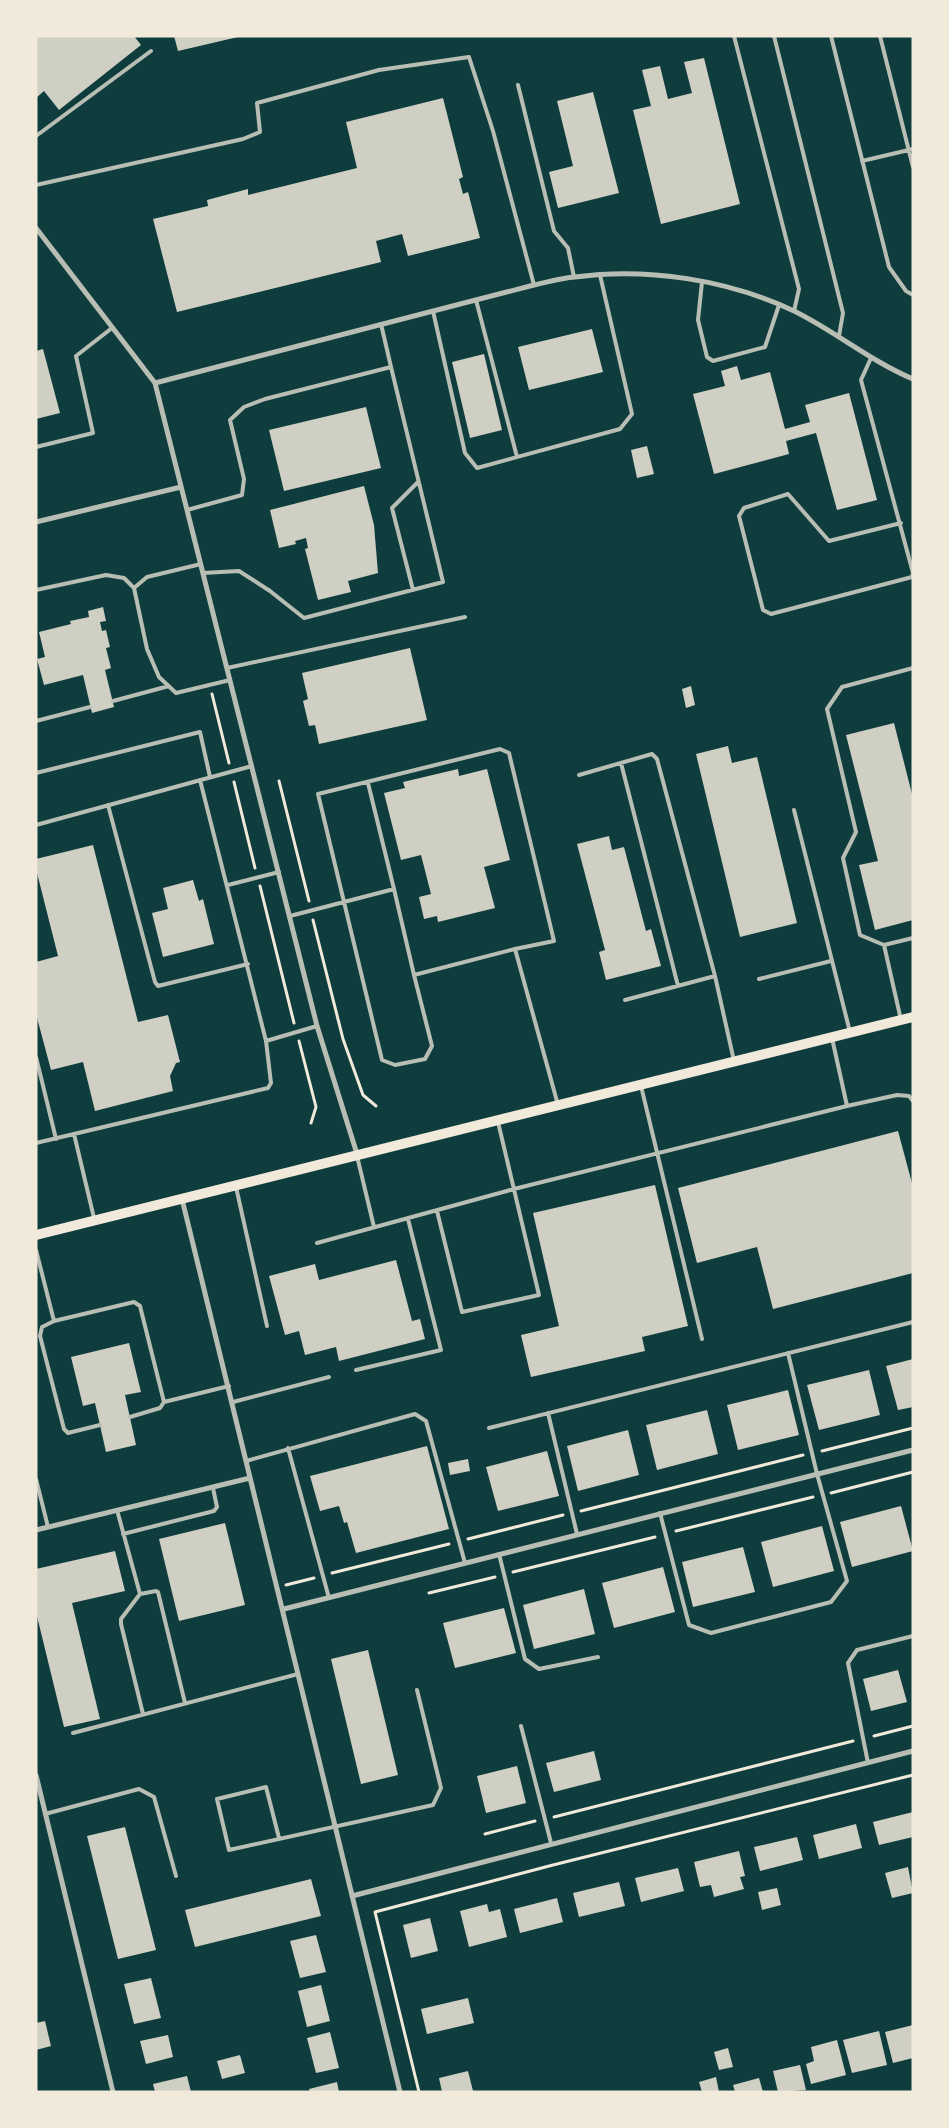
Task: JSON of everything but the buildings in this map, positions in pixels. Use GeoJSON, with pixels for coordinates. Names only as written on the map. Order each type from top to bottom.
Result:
{"type":"FeatureCollection","features":[{"type":"Feature","properties":{"kind":"main road"},"geometry":{"type":"LineString","coordinates":[[36,1235],[913,1017]]}},
{"type":"Feature","properties":{"kind":"street"},"geometry":{"type":"LineString","coordinates":[[36,228],[155,383],[280,872],[317,1026],[357,1154]]}},
{"type":"Feature","properties":{"kind":"street"},"geometry":{"type":"LineString","coordinates":[[155,383],[534,285],[574,277],[600,275],[650,275],[702,282],[738,291],[794,311],[839,336],[871,358],[913,378]]}},
{"type":"Feature","properties":{"kind":"street"},"geometry":{"type":"LineString","coordinates":[[36,522],[181,487]]}},
{"type":"Feature","properties":{"kind":"street"},"geometry":{"type":"LineString","coordinates":[[182,1199],[284,1609],[298,1674],[400,2092]]}},
{"type":"Feature","properties":{"kind":"street"},"geometry":{"type":"LineString","coordinates":[[284,1609],[913,1450]]}},
{"type":"Feature","properties":{"kind":"street"},"geometry":{"type":"LineString","coordinates":[[36,1530],[250,1478]]}},
{"type":"Feature","properties":{"kind":"street"},"geometry":{"type":"LineString","coordinates":[[352,1896],[550,1843],[913,1751]]}},
{"type":"Feature","properties":{"kind":"street"},"geometry":{"type":"LineString","coordinates":[[36,1775],[113,2092]]}},
{"type":"Feature","properties":{"kind":"lane"},"geometry":{"type":"LineString","coordinates":[[734,36],[799,289],[794,311]]}},
{"type":"Feature","properties":{"kind":"lane"},"geometry":{"type":"LineString","coordinates":[[774,36],[843,313],[839,336]]}},
{"type":"Feature","properties":{"kind":"lane"},"geometry":{"type":"LineString","coordinates":[[831,36],[889,267],[906,291],[913,295]]}},
{"type":"Feature","properties":{"kind":"lane"},"geometry":{"type":"LineString","coordinates":[[880,36],[911,149],[913,167]]}},
{"type":"Feature","properties":{"kind":"lane"},"geometry":{"type":"LineString","coordinates":[[36,136],[151,51]]}},
{"type":"Feature","properties":{"kind":"lane"},"geometry":{"type":"LineString","coordinates":[[36,185],[243,139],[260,132],[257,103],[379,70],[469,57],[493,131],[534,285]]}},
{"type":"Feature","properties":{"kind":"lane"},"geometry":{"type":"LineString","coordinates":[[518,86],[554,231],[568,248],[574,277]]}},
{"type":"Feature","properties":{"kind":"lane"},"geometry":{"type":"LineString","coordinates":[[862,161],[911,149]]}},
{"type":"Feature","properties":{"kind":"lane"},"geometry":{"type":"LineString","coordinates":[[433,311],[465,453],[477,468],[620,429],[632,414],[600,275]]}},
{"type":"Feature","properties":{"kind":"lane"},"geometry":{"type":"LineString","coordinates":[[702,282],[698,320],[707,357],[713,361],[765,348],[779,305]]}},
{"type":"Feature","properties":{"kind":"lane"},"geometry":{"type":"LineString","coordinates":[[476,300],[517,457]]}},
{"type":"Feature","properties":{"kind":"lane"},"geometry":{"type":"LineString","coordinates":[[203,573],[239,571],[270,591],[304,618],[443,582],[381,324]]}},
{"type":"Feature","properties":{"kind":"lane"},"geometry":{"type":"LineString","coordinates":[[36,447],[93,433],[76,356],[112,328]]}},
{"type":"Feature","properties":{"kind":"lane"},"geometry":{"type":"LineString","coordinates":[[871,358],[861,380],[901,523],[913,573],[909,579],[771,614],[763,610],[739,516],[744,508],[788,494],[829,541],[901,523]]}},
{"type":"Feature","properties":{"kind":"lane"},"geometry":{"type":"LineString","coordinates":[[188,510],[242,495],[244,479],[230,420],[244,407],[265,399],[391,367]]}},
{"type":"Feature","properties":{"kind":"lane"},"geometry":{"type":"LineString","coordinates":[[413,590],[392,508],[418,482]]}},
{"type":"Feature","properties":{"kind":"lane"},"geometry":{"type":"LineString","coordinates":[[134,588],[147,577],[201,564]]}},
{"type":"Feature","properties":{"kind":"lane"},"geometry":{"type":"LineString","coordinates":[[36,590],[106,575],[124,578],[134,588],[147,649],[159,677],[176,693],[230,680]]}},
{"type":"Feature","properties":{"kind":"lane"},"geometry":{"type":"LineString","coordinates":[[227,668],[465,616]]}},
{"type":"Feature","properties":{"kind":"lane"},"geometry":{"type":"LineString","coordinates":[[913,668],[842,687],[828,709],[856,832],[843,858],[860,935],[884,945],[913,938]]}},
{"type":"Feature","properties":{"kind":"lane"},"geometry":{"type":"LineString","coordinates":[[112,701],[169,686]]}},
{"type":"Feature","properties":{"kind":"lane"},"geometry":{"type":"LineString","coordinates":[[36,722],[90,707]]}},
{"type":"Feature","properties":{"kind":"lane"},"geometry":{"type":"LineString","coordinates":[[36,773],[200,732],[210,777]]}},
{"type":"Feature","properties":{"kind":"lane"},"geometry":{"type":"LineString","coordinates":[[368,783],[414,975],[432,1046],[424,1059],[395,1066],[382,1060],[318,794],[500,749],[509,753],[554,941],[414,975]]}},
{"type":"Feature","properties":{"kind":"lane"},"geometry":{"type":"LineString","coordinates":[[579,775],[652,754],[657,759],[715,976],[734,1061]]}},
{"type":"Feature","properties":{"kind":"lane"},"geometry":{"type":"LineString","coordinates":[[621,763],[678,986]]}},
{"type":"Feature","properties":{"kind":"lane"},"geometry":{"type":"LineString","coordinates":[[36,825],[252,766]]}},
{"type":"Feature","properties":{"kind":"lane"},"geometry":{"type":"LineString","coordinates":[[36,1143],[268,1088],[271,1083],[266,1041],[248,964],[200,780]]}},
{"type":"Feature","properties":{"kind":"lane"},"geometry":{"type":"LineString","coordinates":[[108,805],[155,982],[158,986],[248,964]]}},
{"type":"Feature","properties":{"kind":"lane"},"geometry":{"type":"LineString","coordinates":[[794,810],[850,1032]]}},
{"type":"Feature","properties":{"kind":"lane"},"geometry":{"type":"LineString","coordinates":[[228,885],[280,872]]}},
{"type":"Feature","properties":{"kind":"lane"},"geometry":{"type":"LineString","coordinates":[[290,916],[394,889]]}},
{"type":"Feature","properties":{"kind":"lane"},"geometry":{"type":"LineString","coordinates":[[884,945],[901,1020]]}},
{"type":"Feature","properties":{"kind":"lane"},"geometry":{"type":"LineString","coordinates":[[515,950],[558,1105]]}},
{"type":"Feature","properties":{"kind":"lane"},"geometry":{"type":"LineString","coordinates":[[758,980],[831,961]]}},
{"type":"Feature","properties":{"kind":"lane"},"geometry":{"type":"LineString","coordinates":[[625,1000],[715,976]]}},
{"type":"Feature","properties":{"kind":"lane"},"geometry":{"type":"LineString","coordinates":[[266,1041],[317,1026]]}},
{"type":"Feature","properties":{"kind":"lane"},"geometry":{"type":"LineString","coordinates":[[831,1037],[847,1106]]}},
{"type":"Feature","properties":{"kind":"lane"},"geometry":{"type":"LineString","coordinates":[[36,1057],[56,1139]]}},
{"type":"Feature","properties":{"kind":"lane"},"geometry":{"type":"LineString","coordinates":[[641,1086],[702,1339]]}},
{"type":"Feature","properties":{"kind":"lane"},"geometry":{"type":"LineString","coordinates":[[317,1243],[514,1189],[847,1106],[897,1095],[909,1096],[913,1101]]}},
{"type":"Feature","properties":{"kind":"lane"},"geometry":{"type":"LineString","coordinates":[[437,1211],[462,1312],[538,1295],[498,1120]]}},
{"type":"Feature","properties":{"kind":"lane"},"geometry":{"type":"LineString","coordinates":[[74,1134],[94,1221]]}},
{"type":"Feature","properties":{"kind":"lane"},"geometry":{"type":"LineString","coordinates":[[357,1154],[374,1227]]}},
{"type":"Feature","properties":{"kind":"lane"},"geometry":{"type":"LineString","coordinates":[[236,1185],[267,1326]]}},
{"type":"Feature","properties":{"kind":"lane"},"geometry":{"type":"LineString","coordinates":[[356,1370],[440,1350],[408,1218]]}},
{"type":"Feature","properties":{"kind":"lane"},"geometry":{"type":"LineString","coordinates":[[36,1250],[54,1321]]}},
{"type":"Feature","properties":{"kind":"lane"},"geometry":{"type":"LineString","coordinates":[[100,1424],[68,1432],[64,1429],[40,1336],[42,1327],[54,1321],[134,1302],[138,1303],[164,1402]]}},
{"type":"Feature","properties":{"kind":"lane"},"geometry":{"type":"LineString","coordinates":[[489,1428],[913,1322]]}},
{"type":"Feature","properties":{"kind":"lane"},"geometry":{"type":"LineString","coordinates":[[660,1513],[689,1625],[711,1633],[831,1602],[846,1581],[811,1453],[788,1353]]}},
{"type":"Feature","properties":{"kind":"lane"},"geometry":{"type":"LineString","coordinates":[[233,1402],[329,1377]]}},
{"type":"Feature","properties":{"kind":"lane"},"geometry":{"type":"LineString","coordinates":[[130,1417],[160,1408],[164,1402],[229,1386]]}},
{"type":"Feature","properties":{"kind":"lane"},"geometry":{"type":"LineString","coordinates":[[548,1413],[577,1534]]}},
{"type":"Feature","properties":{"kind":"lane"},"geometry":{"type":"LineString","coordinates":[[246,1461],[415,1414],[426,1421],[465,1563]]}},
{"type":"Feature","properties":{"kind":"lane"},"geometry":{"type":"LineString","coordinates":[[288,1448],[329,1598]]}},
{"type":"Feature","properties":{"kind":"lane"},"geometry":{"type":"LineString","coordinates":[[36,1479],[48,1527]]}},
{"type":"Feature","properties":{"kind":"lane"},"geometry":{"type":"LineString","coordinates":[[123,1534],[214,1511],[217,1507],[214,1488]]}},
{"type":"Feature","properties":{"kind":"lane"},"geometry":{"type":"LineString","coordinates":[[118,1510],[140,1594]]}},
{"type":"Feature","properties":{"kind":"lane"},"geometry":{"type":"LineString","coordinates":[[499,1554],[525,1659],[539,1669],[598,1656]]}},
{"type":"Feature","properties":{"kind":"lane"},"geometry":{"type":"LineString","coordinates":[[143,1714],[120,1624],[121,1619],[140,1594],[158,1592],[185,1703]]}},
{"type":"Feature","properties":{"kind":"lane"},"geometry":{"type":"LineString","coordinates":[[868,1763],[848,1663],[857,1650],[913,1636]]}},
{"type":"Feature","properties":{"kind":"lane"},"geometry":{"type":"LineString","coordinates":[[73,1734],[298,1674]]}},
{"type":"Feature","properties":{"kind":"lane"},"geometry":{"type":"LineString","coordinates":[[279,1838],[266,1787],[217,1799],[229,1850],[433,1805],[441,1788],[417,1690]]}},
{"type":"Feature","properties":{"kind":"lane"},"geometry":{"type":"LineString","coordinates":[[521,1726],[550,1843]]}},
{"type":"Feature","properties":{"kind":"lane"},"geometry":{"type":"LineString","coordinates":[[45,1814],[139,1788],[154,1797],[176,1876]]}},
{"type":"Feature","properties":{"kind":"path"},"geometry":{"type":"LineString","coordinates":[[209,684],[316,1108],[311,1122]]}},
{"type":"Feature","properties":{"kind":"path"},"geometry":{"type":"LineString","coordinates":[[279,781],[343,1039],[363,1095],[376,1106]]}},
{"type":"Feature","properties":{"kind":"path"},"geometry":{"type":"LineString","coordinates":[[278,1587],[913,1428]]}},
{"type":"Feature","properties":{"kind":"path"},"geometry":{"type":"LineString","coordinates":[[485,1834],[913,1726]]}},
{"type":"Feature","properties":{"kind":"path"},"geometry":{"type":"LineString","coordinates":[[419,2092],[375,1912],[913,1775]]}}]}
